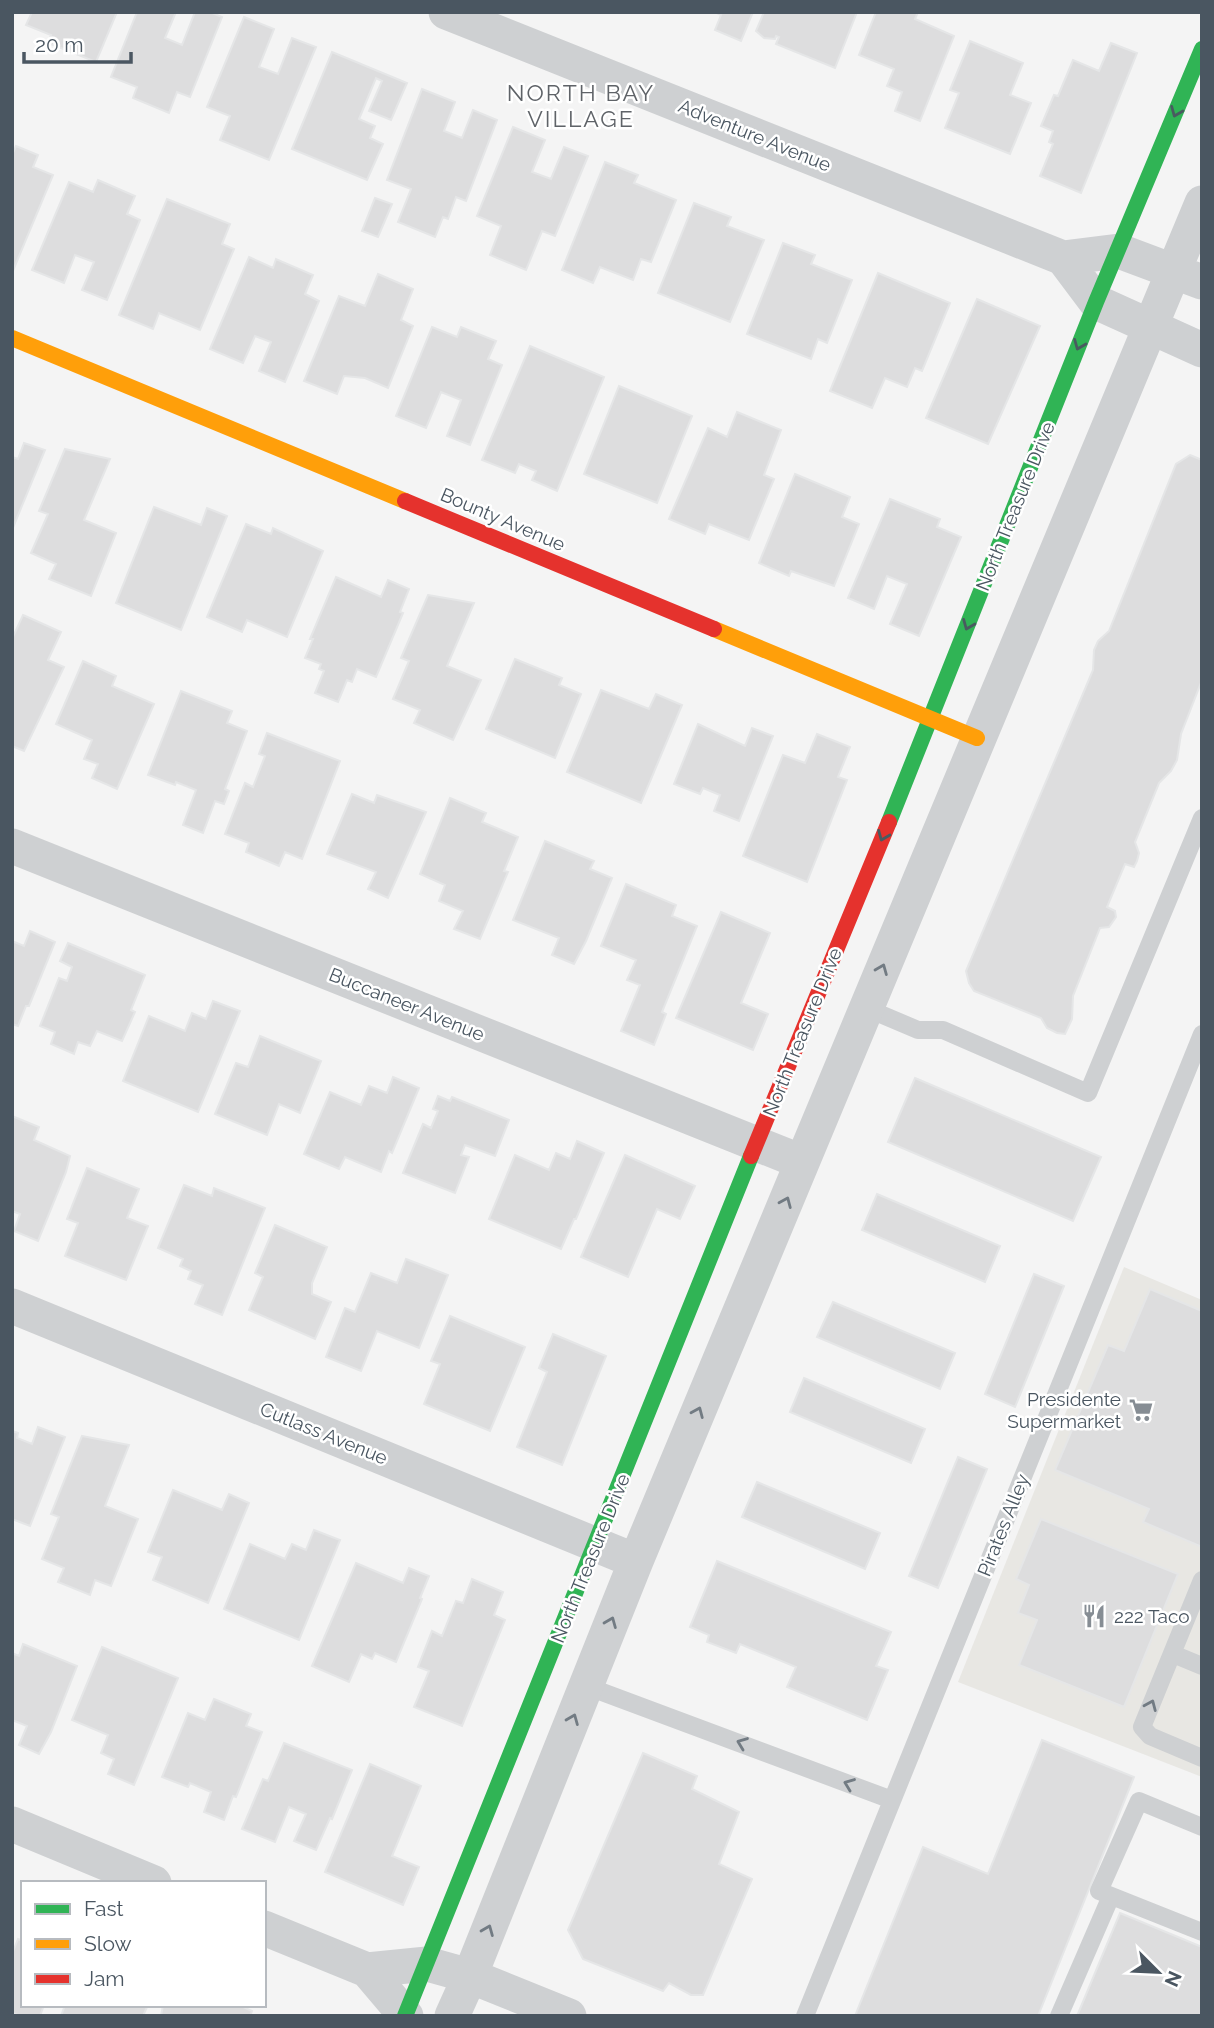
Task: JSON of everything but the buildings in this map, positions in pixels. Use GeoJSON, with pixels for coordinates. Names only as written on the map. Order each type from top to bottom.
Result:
{"type":"FeatureCollection","features":[{"type":"Feature","properties":{"kind":"street","name":"Adventure Avenue"},"geometry":{"type":"LineString","coordinates":[[446,12],[1063,258],[1119,251],[1188,277]]}},
{"type":"Feature","properties":{"kind":"street","name":"North Treasure Drive"},"geometry":{"type":"LineString","coordinates":[[405,2016],[756,1144],[931,719],[1096,302],[1202,49]]}},
{"type":"Feature","properties":{"kind":"street"},"geometry":{"type":"LineString","coordinates":[[452,2016],[636,1561],[1149,328],[1188,277],[1202,203]]}},
{"type":"Feature","properties":{"kind":"street"},"geometry":{"type":"LineString","coordinates":[[1063,258],[1096,302],[1202,350]]}},
{"type":"Feature","properties":{"kind":"street","name":"Bounty Avenue"},"geometry":{"type":"LineString","coordinates":[[12,338],[977,738]]}},
{"type":"Feature","properties":{"kind":"street","name":"Buccaneer Avenue"},"geometry":{"type":"LineString","coordinates":[[12,846],[802,1162]]}},
{"type":"Feature","properties":{"kind":"street","name":"Cutlass Avenue"},"geometry":{"type":"LineString","coordinates":[[12,1306],[636,1561]]}},
{"type":"Feature","properties":{"kind":"street"},"geometry":{"type":"LineString","coordinates":[[12,1824],[149,1881]]}},
{"type":"Feature","properties":{"kind":"street"},"geometry":{"type":"LineString","coordinates":[[266,1929],[367,1970],[427,1964],[470,1976],[569,2016]]}},
{"type":"Feature","properties":{"kind":"street"},"geometry":{"type":"LineString","coordinates":[[367,1970],[405,2016]]}},
{"type":"Feature","properties":{"kind":"lane"},"geometry":{"type":"LineString","coordinates":[[866,1008],[918,1030],[943,1030],[1088,1093],[1202,818]]}},
{"type":"Feature","properties":{"kind":"lane","name":"Pirates Alley"},"geometry":{"type":"LineString","coordinates":[[805,2016],[1202,1034]]}},
{"type":"Feature","properties":{"kind":"lane"},"geometry":{"type":"LineString","coordinates":[[1202,1580],[1142,1727],[1150,1736],[1202,1758]]}},
{"type":"Feature","properties":{"kind":"lane"},"geometry":{"type":"LineString","coordinates":[[1173,1654],[1202,1666]]}},
{"type":"Feature","properties":{"kind":"lane"},"geometry":{"type":"LineString","coordinates":[[586,1686],[892,1800]]}},
{"type":"Feature","properties":{"kind":"lane"},"geometry":{"type":"LineString","coordinates":[[1202,1827],[1139,1801],[1100,1891],[1202,1932]]}},
{"type":"Feature","properties":{"kind":"lane"},"geometry":{"type":"LineString","coordinates":[[1059,2016],[1111,1896]]}},
{"type":"Feature","properties":{"kind":"shaded area"},"geometry":{"type":"Polygon","coordinates":[[[1124,1267],[1202,1300],[1202,1777],[958,1682],[1124,1267]]]}},
{"type":"Feature","properties":{"kind":"traffic: fast"},"geometry":{"type":"LineString","coordinates":[[889,822],[1096,302],[1202,49]]}},
{"type":"Feature","properties":{"kind":"traffic: fast"},"geometry":{"type":"LineString","coordinates":[[405,2016],[751,1156]]}},
{"type":"Feature","properties":{"kind":"traffic: slow"},"geometry":{"type":"LineString","coordinates":[[12,338],[405,501]]}},
{"type":"Feature","properties":{"kind":"traffic: slow"},"geometry":{"type":"LineString","coordinates":[[714,629],[977,738]]}},
{"type":"Feature","properties":{"kind":"traffic: jam"},"geometry":{"type":"LineString","coordinates":[[405,501],[714,629]]}},
{"type":"Feature","properties":{"kind":"traffic: jam"},"geometry":{"type":"LineString","coordinates":[[751,1156],[889,822]]}},
{"type":"Feature","properties":{"kind":"place","name":"Presidente Supermarket"},"geometry":{"type":"Point","coordinates":[1141,1410]}},
{"type":"Feature","properties":{"kind":"place","name":"222 Taco"},"geometry":{"type":"Point","coordinates":[1094,1616]}},
{"type":"Feature","properties":{"kind":"district","name":"NORTH BAY VILLAGE"},"geometry":{"type":"Point","coordinates":[581,106]}}]}
